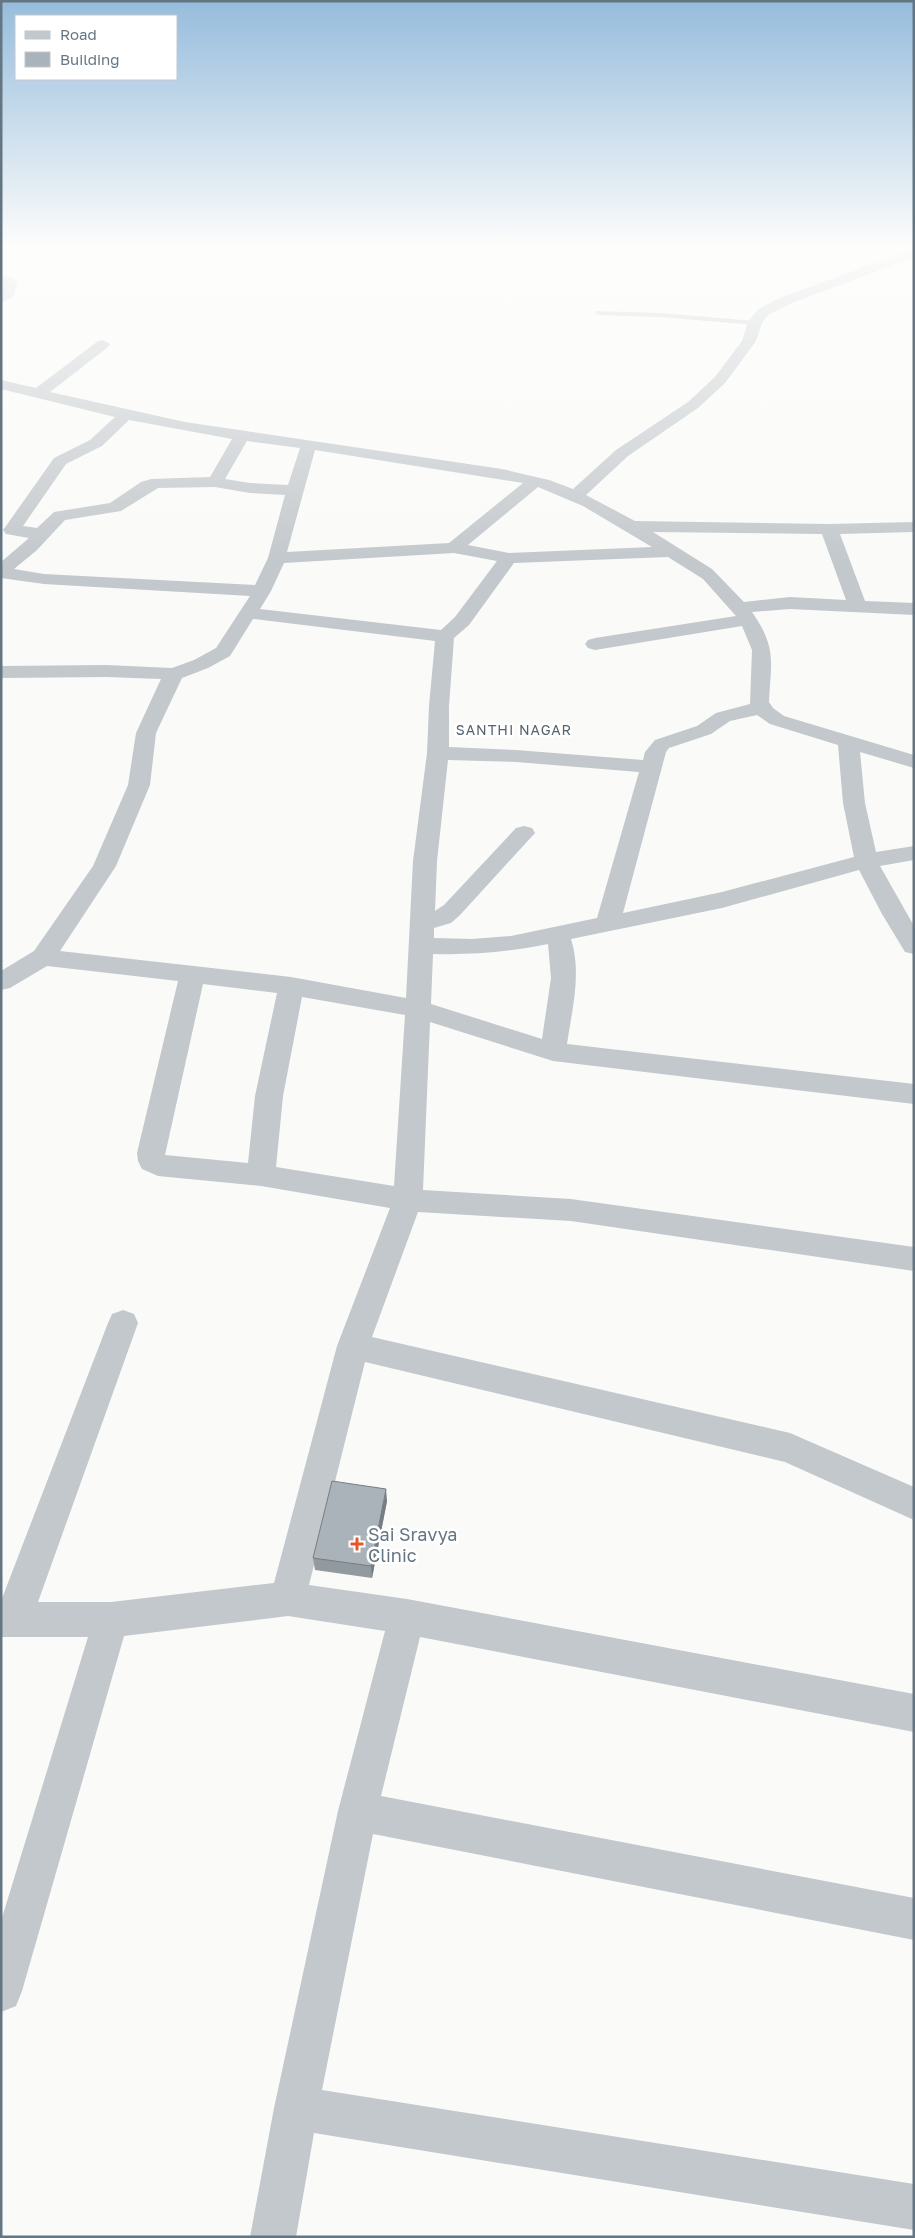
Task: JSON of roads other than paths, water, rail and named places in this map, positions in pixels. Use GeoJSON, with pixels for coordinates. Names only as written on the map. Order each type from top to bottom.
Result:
{"type":"FeatureCollection","features":[{"type":"Feature","properties":{"kind":"street"},"geometry":{"type":"LineString","coordinates":[[40,394],[93,352]]}},
{"type":"Feature","properties":{"kind":"street"},"geometry":{"type":"LineString","coordinates":[[575,497],[622,453],[693,405],[720,380],[740,352]]}},
{"type":"Feature","properties":{"kind":"street"},"geometry":{"type":"LineString","coordinates":[[2,385],[126,415],[242,435],[401,457],[535,481],[575,497],[629,526],[710,575],[743,614],[760,641],[762,650],[759,702],[761,708],[777,720],[914,762]]}},
{"type":"Feature","properties":{"kind":"street"},"geometry":{"type":"LineString","coordinates":[[6,529],[60,461],[96,444],[126,415]]}},
{"type":"Feature","properties":{"kind":"street"},"geometry":{"type":"LineString","coordinates":[[216,482],[242,435]]}},
{"type":"Feature","properties":{"kind":"street"},"geometry":{"type":"LineString","coordinates":[[1,672],[106,671],[174,674],[201,664],[223,652],[262,591],[277,558],[309,445]]}},
{"type":"Feature","properties":{"kind":"street"},"geometry":{"type":"LineString","coordinates":[[454,548],[535,481]]}},
{"type":"Feature","properties":{"kind":"street"},"geometry":{"type":"LineString","coordinates":[[1,572],[31,546],[60,516],[115,507],[147,486],[216,482],[250,488],[295,490]]}},
{"type":"Feature","properties":{"kind":"street"},"geometry":{"type":"LineString","coordinates":[[629,526],[914,527]]}},
{"type":"Feature","properties":{"kind":"street"},"geometry":{"type":"LineString","coordinates":[[838,526],[858,606]]}},
{"type":"Feature","properties":{"kind":"street"},"geometry":{"type":"LineString","coordinates":[[6,529],[41,534]]}},
{"type":"Feature","properties":{"kind":"street"},"geometry":{"type":"LineString","coordinates":[[277,558],[454,548],[509,558],[671,551]]}},
{"type":"Feature","properties":{"kind":"street"},"geometry":{"type":"LineString","coordinates":[[288,1599],[353,1346],[408,1200],[425,861],[438,753],[438,706],[445,636],[462,621],[509,558]]}},
{"type":"Feature","properties":{"kind":"street"},"geometry":{"type":"LineString","coordinates":[[1,572],[44,579],[262,591]]}},
{"type":"Feature","properties":{"kind":"street"},"geometry":{"type":"LineString","coordinates":[[595,644],[790,603],[914,609]]}},
{"type":"Feature","properties":{"kind":"street"},"geometry":{"type":"LineString","coordinates":[[249,613],[445,636]]}},
{"type":"Feature","properties":{"kind":"street"},"geometry":{"type":"LineString","coordinates":[[1,982],[43,957],[104,866],[139,785],[146,734],[155,711],[174,674]]}},
{"type":"Feature","properties":{"kind":"street"},"geometry":{"type":"LineString","coordinates":[[608,922],[656,752],[662,744],[704,730],[723,717],[761,708]]}},
{"type":"Feature","properties":{"kind":"street"},"geometry":{"type":"LineString","coordinates":[[848,742],[854,803],[866,861],[894,914],[914,946]]}},
{"type":"Feature","properties":{"kind":"street"},"geometry":{"type":"LineString","coordinates":[[438,753],[516,756],[652,767]]}},
{"type":"Feature","properties":{"kind":"street"},"geometry":{"type":"LineString","coordinates":[[422,935],[452,910],[524,833]]}},
{"type":"Feature","properties":{"kind":"street"},"geometry":{"type":"LineString","coordinates":[[422,935],[494,946],[558,935],[608,922],[722,900],[866,861],[914,854]]}},
{"type":"Feature","properties":{"kind":"street"},"geometry":{"type":"LineString","coordinates":[[553,1052],[563,984],[563,948],[558,935]]}},
{"type":"Feature","properties":{"kind":"street"},"geometry":{"type":"LineString","coordinates":[[43,957],[193,973],[291,986],[418,1009],[553,1052],[914,1094]]}},
{"type":"Feature","properties":{"kind":"street"},"geometry":{"type":"LineString","coordinates":[[193,973],[151,1153],[152,1161],[158,1165],[261,1175],[408,1200],[571,1210],[914,1259]]}},
{"type":"Feature","properties":{"kind":"street"},"geometry":{"type":"LineString","coordinates":[[261,1175],[269,1096],[291,986]]}},
{"type":"Feature","properties":{"kind":"street"},"geometry":{"type":"LineString","coordinates":[[123,1323],[7,1619],[111,1620],[288,1599],[407,1617],[914,1713]]}},
{"type":"Feature","properties":{"kind":"street"},"geometry":{"type":"LineString","coordinates":[[353,1346],[790,1448],[914,1504]]}},
{"type":"Feature","properties":{"kind":"street"},"geometry":{"type":"LineString","coordinates":[[273,2237],[296,2108],[358,1811],[407,1617]]}},
{"type":"Feature","properties":{"kind":"street"},"geometry":{"type":"LineString","coordinates":[[1,1991],[111,1620]]}},
{"type":"Feature","properties":{"kind":"street"},"geometry":{"type":"LineString","coordinates":[[358,1811],[914,1919]]}},
{"type":"Feature","properties":{"kind":"street"},"geometry":{"type":"LineString","coordinates":[[296,2108],[914,2207]]}},
{"type":"Feature","properties":{"kind":"place","name":"Sai Sravya Clinic"},"geometry":{"type":"Point","coordinates":[357,1544]}},
{"type":"Feature","properties":{"kind":"district","name":"SANTHI NAGAR"},"geometry":{"type":"Point","coordinates":[514,729]}}]}
